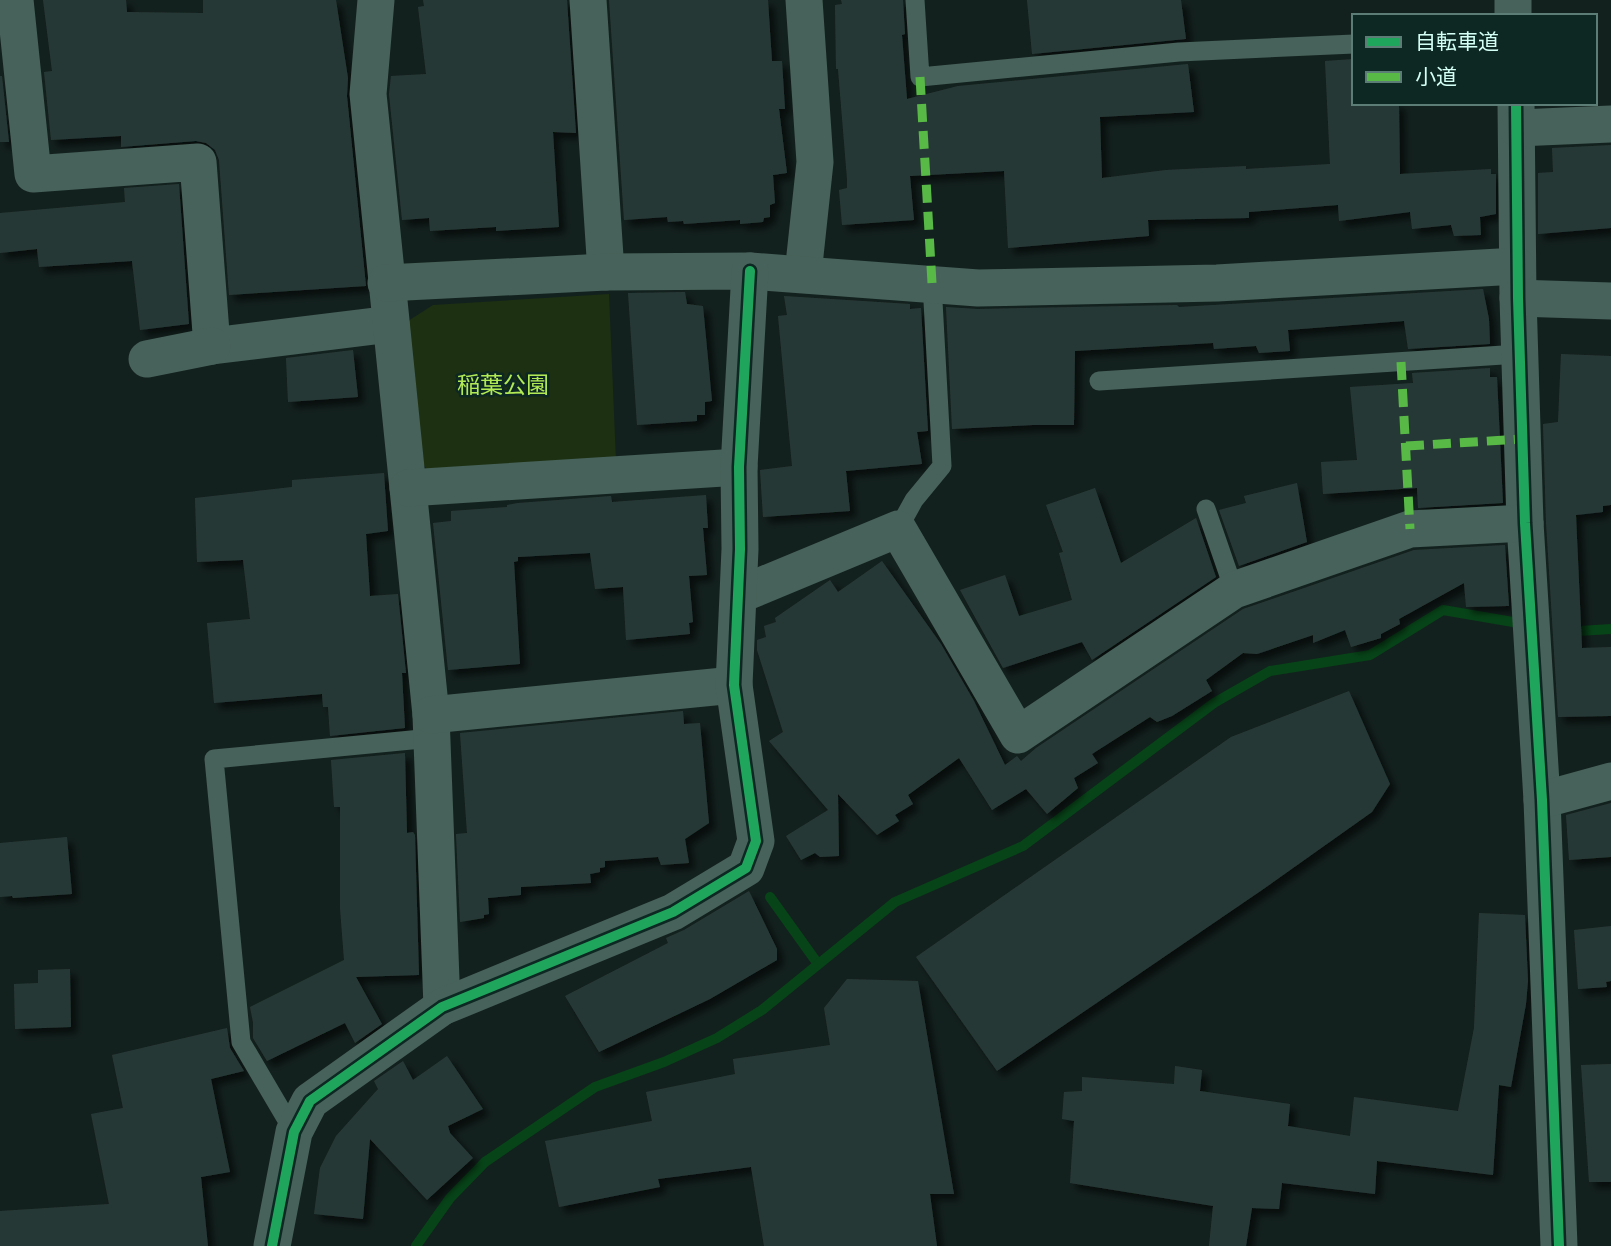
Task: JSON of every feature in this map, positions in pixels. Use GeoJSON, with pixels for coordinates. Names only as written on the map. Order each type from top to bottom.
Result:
{"type":"FeatureCollection","features":[{"type":"Feature","properties":{"kind":"street"},"geometry":{"type":"LineString","coordinates":[[15,0],[33,174],[198,162],[212,346]]}},
{"type":"Feature","properties":{"kind":"street"},"geometry":{"type":"LineString","coordinates":[[376,0],[368,94],[432,726],[442,1007]]}},
{"type":"Feature","properties":{"kind":"street"},"geometry":{"type":"LineString","coordinates":[[588,0],[606,272]]}},
{"type":"Feature","properties":{"kind":"street"},"geometry":{"type":"LineString","coordinates":[[803,274],[815,162],[804,0]]}},
{"type":"Feature","properties":{"kind":"street"},"geometry":{"type":"LineString","coordinates":[[1559,1246],[1542,800],[1525,523],[1517,282],[1517,115],[1611,124]]}},
{"type":"Feature","properties":{"kind":"street"},"geometry":{"type":"LineString","coordinates":[[386,283],[606,272],[750,271],[978,288],[1217,283],[1517,282],[1611,301]]}},
{"type":"Feature","properties":{"kind":"street"},"geometry":{"type":"LineString","coordinates":[[272,1246],[294,1132],[310,1101],[442,1007],[673,912],[746,868],[755,841],[734,685],[739,595],[739,467],[750,271]]}},
{"type":"Feature","properties":{"kind":"street"},"geometry":{"type":"LineString","coordinates":[[147,359],[212,346],[391,324]]}},
{"type":"Feature","properties":{"kind":"street"},"geometry":{"type":"LineString","coordinates":[[408,488],[739,467]]}},
{"type":"Feature","properties":{"kind":"street"},"geometry":{"type":"LineString","coordinates":[[739,595],[898,529],[1018,735],[1234,590],[1410,529],[1525,523]]}},
{"type":"Feature","properties":{"kind":"street"},"geometry":{"type":"LineString","coordinates":[[432,726],[734,685]]}},
{"type":"Feature","properties":{"kind":"street"},"geometry":{"type":"LineString","coordinates":[[1542,800],[1611,781]]}},
{"type":"Feature","properties":{"kind":"lane"},"geometry":{"type":"LineString","coordinates":[[915,0],[920,77],[1179,52],[1352,44]]}},
{"type":"Feature","properties":{"kind":"lane"},"geometry":{"type":"LineString","coordinates":[[898,529],[914,500],[942,466],[932,283]]}},
{"type":"Feature","properties":{"kind":"lane"},"geometry":{"type":"LineString","coordinates":[[1100,381],[1519,354]]}},
{"type":"Feature","properties":{"kind":"lane"},"geometry":{"type":"LineString","coordinates":[[1206,509],[1234,590]]}},
{"type":"Feature","properties":{"kind":"lane"},"geometry":{"type":"LineString","coordinates":[[294,1132],[241,1042],[214,759],[432,726]]}},
{"type":"Feature","properties":{"kind":"green space","name":"稲葉公園"},"geometry":{"type":"Polygon","coordinates":[[[609,294],[616,461],[430,473],[417,457],[405,323],[433,305],[609,294]]]}},
{"type":"Feature","properties":{"kind":"building"},"geometry":{"type":"Polygon","coordinates":[[[43,0],[126,0],[127,12],[203,13],[203,0],[336,0],[348,78],[347,96],[366,286],[229,295],[219,160],[215,150],[206,143],[196,141],[121,147],[121,136],[51,140],[44,72],[52,71],[43,0]]]}},
{"type":"Feature","properties":{"kind":"building"},"geometry":{"type":"Polygon","coordinates":[[[423,0],[567,0],[576,133],[553,132],[559,227],[430,231],[429,218],[402,220],[389,94],[391,76],[426,74],[418,7],[424,6],[423,0]]]}},
{"type":"Feature","properties":{"kind":"building"},"geometry":{"type":"Polygon","coordinates":[[[609,0],[768,0],[772,61],[782,61],[785,109],[779,109],[787,173],[773,175],[775,203],[770,205],[770,217],[764,218],[763,222],[740,224],[740,220],[684,224],[683,221],[668,222],[667,217],[624,220],[609,0]]]}},
{"type":"Feature","properties":{"kind":"building"},"geometry":{"type":"Polygon","coordinates":[[[841,0],[903,0],[905,34],[902,35],[907,99],[958,86],[1188,64],[1194,112],[1100,117],[1102,178],[1166,170],[1330,164],[1325,61],[1352,59],[1352,105],[1399,105],[1400,174],[1491,169],[1491,174],[1496,174],[1496,214],[1480,217],[1481,235],[1454,236],[1451,225],[1412,229],[1410,212],[1339,221],[1338,205],[1249,212],[1249,218],[1148,220],[1149,236],[1008,248],[1004,171],[910,176],[914,220],[842,225],[839,190],[847,188],[847,179],[836,69],[835,5],[842,4],[841,0]]]}},
{"type":"Feature","properties":{"kind":"building"},"geometry":{"type":"Polygon","coordinates":[[[1027,0],[1181,0],[1186,39],[1032,54],[1027,0]]]}},
{"type":"Feature","properties":{"kind":"building"},"geometry":{"type":"Polygon","coordinates":[[[2,76],[9,142],[0,142],[2,76]]]}},
{"type":"Feature","properties":{"kind":"building"},"geometry":{"type":"Polygon","coordinates":[[[1611,145],[1611,228],[1538,234],[1538,173],[1553,172],[1552,148],[1611,145]]]}},
{"type":"Feature","properties":{"kind":"building"},"geometry":{"type":"Polygon","coordinates":[[[179,184],[189,324],[140,330],[132,261],[39,267],[37,249],[0,253],[0,213],[125,202],[124,188],[179,184]]]}},
{"type":"Feature","properties":{"kind":"building"},"geometry":{"type":"Polygon","coordinates":[[[1483,289],[1489,319],[1490,344],[1408,349],[1404,321],[1288,330],[1290,351],[1259,353],[1256,346],[1214,349],[1213,343],[1075,351],[1074,425],[952,429],[946,307],[1179,307],[1483,289]]]}},
{"type":"Feature","properties":{"kind":"building"},"geometry":{"type":"Polygon","coordinates":[[[685,292],[687,304],[703,306],[712,401],[705,402],[705,415],[697,415],[697,421],[637,425],[628,293],[685,292]]]}},
{"type":"Feature","properties":{"kind":"building"},"geometry":{"type":"Polygon","coordinates":[[[784,296],[910,304],[910,309],[921,308],[928,431],[917,432],[922,464],[846,471],[850,511],[763,517],[760,470],[792,466],[778,316],[787,315],[784,296]]]}},
{"type":"Feature","properties":{"kind":"building"},"geometry":{"type":"Polygon","coordinates":[[[353,350],[358,397],[288,402],[286,358],[353,350]]]}},
{"type":"Feature","properties":{"kind":"building"},"geometry":{"type":"Polygon","coordinates":[[[1561,354],[1611,356],[1611,505],[1603,506],[1603,512],[1576,515],[1582,648],[1611,647],[1611,716],[1558,717],[1543,424],[1558,422],[1561,354]]]}},
{"type":"Feature","properties":{"kind":"building"},"geometry":{"type":"Polygon","coordinates":[[[1490,368],[1490,377],[1497,377],[1503,503],[1418,508],[1417,488],[1323,494],[1321,462],[1357,460],[1350,387],[1413,383],[1412,373],[1490,368]]]}},
{"type":"Feature","properties":{"kind":"building"},"geometry":{"type":"Polygon","coordinates":[[[384,473],[388,531],[366,534],[370,596],[398,594],[406,673],[402,673],[405,728],[330,736],[328,707],[323,707],[322,694],[214,703],[207,623],[250,619],[243,560],[197,562],[195,498],[292,487],[292,480],[384,473]]]}},
{"type":"Feature","properties":{"kind":"building"},"geometry":{"type":"Polygon","coordinates":[[[1297,483],[1307,542],[1239,566],[1219,510],[1246,503],[1244,496],[1297,483]]]}},
{"type":"Feature","properties":{"kind":"building"},"geometry":{"type":"Polygon","coordinates":[[[1095,488],[1121,563],[1196,518],[1216,577],[1092,660],[1082,642],[1003,668],[960,590],[1005,575],[1019,616],[1072,600],[1059,553],[1063,552],[1046,505],[1095,488]]]}},
{"type":"Feature","properties":{"kind":"building"},"geometry":{"type":"Polygon","coordinates":[[[706,495],[708,528],[703,528],[707,575],[689,576],[693,622],[689,623],[690,634],[626,640],[623,587],[595,589],[590,553],[518,557],[518,561],[514,562],[520,664],[448,670],[433,523],[451,521],[451,511],[507,507],[518,503],[611,496],[612,502],[706,495]]]}},
{"type":"Feature","properties":{"kind":"building"},"geometry":{"type":"Polygon","coordinates":[[[1505,545],[1509,606],[1466,607],[1464,583],[1399,619],[1400,624],[1381,634],[1381,638],[1351,647],[1345,630],[1313,643],[1313,635],[1257,654],[1243,653],[1206,680],[1212,691],[1172,716],[1157,722],[1150,717],[1092,754],[1098,763],[1074,778],[1078,788],[1047,814],[1026,789],[992,810],[959,758],[908,795],[913,804],[895,815],[899,821],[877,835],[838,794],[839,856],[820,857],[815,853],[801,860],[786,836],[828,810],[769,741],[783,732],[757,650],[757,640],[766,637],[764,626],[776,622],[775,618],[830,580],[838,592],[882,561],[941,644],[974,701],[1005,765],[1017,756],[1021,761],[1036,748],[1243,609],[1414,550],[1505,545]]]}},
{"type":"Feature","properties":{"kind":"building"},"geometry":{"type":"Polygon","coordinates":[[[1349,691],[1390,784],[1372,812],[997,1071],[916,957],[1231,737],[1349,691]]]}},
{"type":"Feature","properties":{"kind":"building"},"geometry":{"type":"Polygon","coordinates":[[[683,711],[684,724],[700,723],[709,823],[685,839],[689,863],[661,865],[658,857],[605,861],[605,867],[600,868],[600,872],[590,874],[591,883],[521,887],[521,895],[488,898],[489,914],[484,915],[484,918],[460,922],[456,834],[467,833],[460,733],[683,711]]]}},
{"type":"Feature","properties":{"kind":"building"},"geometry":{"type":"Polygon","coordinates":[[[405,753],[407,833],[413,832],[415,835],[419,975],[356,977],[382,1024],[355,1043],[345,1023],[267,1061],[253,1038],[250,1007],[344,960],[340,908],[340,807],[334,807],[331,760],[405,753]]]}},
{"type":"Feature","properties":{"kind":"building"},"geometry":{"type":"Polygon","coordinates":[[[1611,803],[1611,857],[1569,860],[1566,815],[1611,803]]]}},
{"type":"Feature","properties":{"kind":"building"},"geometry":{"type":"Polygon","coordinates":[[[67,837],[72,894],[0,897],[0,843],[67,837]]]}},
{"type":"Feature","properties":{"kind":"building"},"geometry":{"type":"Polygon","coordinates":[[[749,891],[777,949],[777,960],[710,999],[599,1052],[565,996],[668,943],[666,938],[749,891]]]}},
{"type":"Feature","properties":{"kind":"building"},"geometry":{"type":"Polygon","coordinates":[[[1479,913],[1525,915],[1528,981],[1526,1004],[1511,1087],[1499,1085],[1493,1175],[1377,1161],[1375,1194],[1282,1183],[1279,1209],[1252,1208],[1246,1246],[1209,1246],[1213,1206],[1070,1183],[1074,1121],[1062,1119],[1064,1092],[1082,1091],[1082,1077],[1174,1084],[1175,1066],[1202,1070],[1200,1091],[1290,1104],[1288,1126],[1350,1136],[1354,1097],[1458,1111],[1474,1028],[1479,913]]]}},
{"type":"Feature","properties":{"kind":"building"},"geometry":{"type":"Polygon","coordinates":[[[1611,926],[1611,981],[1606,982],[1607,987],[1578,989],[1574,930],[1611,926]]]}},
{"type":"Feature","properties":{"kind":"building"},"geometry":{"type":"Polygon","coordinates":[[[70,969],[71,1027],[15,1029],[14,984],[38,983],[38,970],[70,969]]]}},
{"type":"Feature","properties":{"kind":"building"},"geometry":{"type":"Polygon","coordinates":[[[847,979],[918,981],[954,1194],[930,1194],[937,1246],[764,1246],[751,1167],[658,1179],[660,1187],[559,1207],[545,1141],[652,1121],[646,1092],[735,1074],[733,1059],[830,1045],[824,1008],[847,979]]]}},
{"type":"Feature","properties":{"kind":"building"},"geometry":{"type":"Polygon","coordinates":[[[227,1028],[230,1048],[244,1071],[211,1079],[230,1172],[201,1177],[208,1246],[0,1246],[0,1211],[109,1204],[91,1114],[123,1108],[112,1055],[227,1028]]]}},
{"type":"Feature","properties":{"kind":"building"},"geometry":{"type":"Polygon","coordinates":[[[447,1056],[483,1109],[448,1126],[450,1133],[473,1158],[427,1200],[370,1139],[363,1219],[314,1214],[320,1168],[336,1136],[378,1089],[374,1081],[403,1061],[413,1080],[447,1056]]]}},
{"type":"Feature","properties":{"kind":"building"},"geometry":{"type":"Polygon","coordinates":[[[1611,1064],[1611,1182],[1589,1182],[1581,1065],[1611,1064]]]}},
{"type":"Feature","properties":{"kind":"waterway"},"geometry":{"type":"LineString","coordinates":[[416,1246],[450,1198],[485,1162],[595,1087],[664,1062],[717,1038],[762,1010],[895,902],[1023,846],[1214,703],[1270,671],[1370,655],[1443,610],[1513,622]]}},
{"type":"Feature","properties":{"kind":"waterway"},"geometry":{"type":"LineString","coordinates":[[1579,631],[1611,629]]}},
{"type":"Feature","properties":{"kind":"waterway"},"geometry":{"type":"LineString","coordinates":[[770,897],[818,964]]}},
{"type":"Feature","properties":{"kind":"marked path"},"geometry":{"type":"LineString","coordinates":[[920,77],[932,283]]}},
{"type":"Feature","properties":{"kind":"marked path"},"geometry":{"type":"LineString","coordinates":[[1401,362],[1410,529]]}},
{"type":"Feature","properties":{"kind":"marked path"},"geometry":{"type":"LineString","coordinates":[[1406,446],[1522,439]]}},
{"type":"Feature","properties":{"kind":"cycle path"},"geometry":{"type":"LineString","coordinates":[[1516,105],[1518,298],[1525,523],[1542,800],[1559,1246]]}},
{"type":"Feature","properties":{"kind":"cycle path"},"geometry":{"type":"LineString","coordinates":[[272,1246],[294,1132],[310,1101],[442,1007],[673,912],[746,868],[756,841],[734,685],[740,549],[739,467],[750,271]]}}]}
